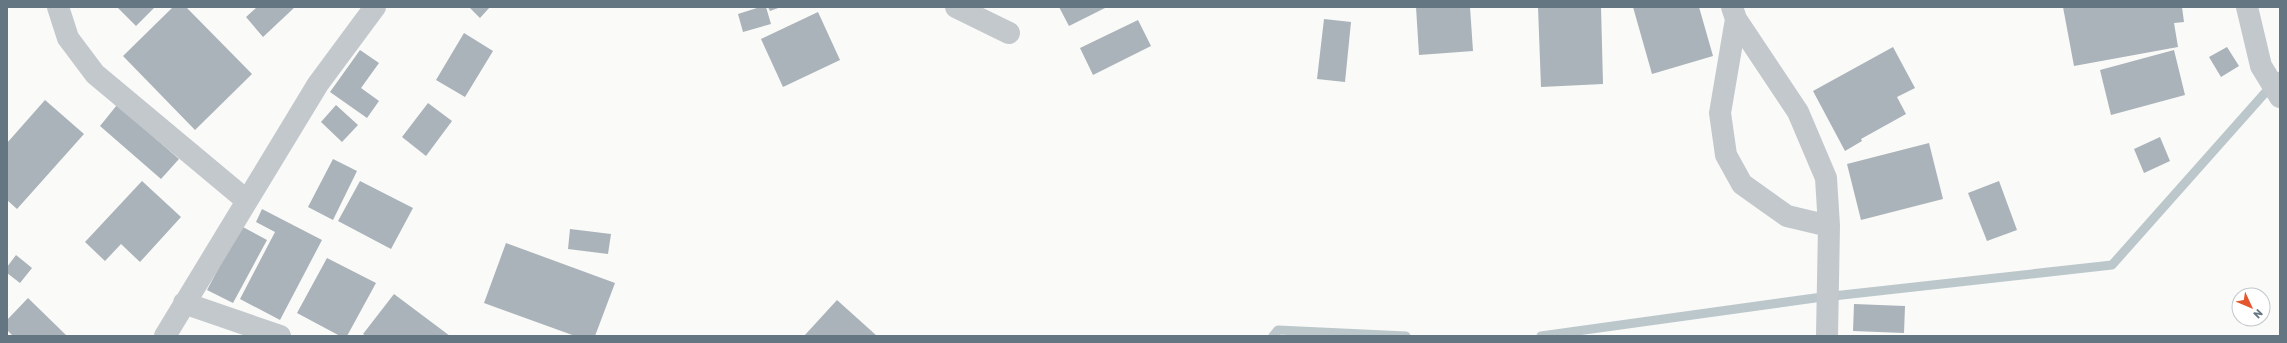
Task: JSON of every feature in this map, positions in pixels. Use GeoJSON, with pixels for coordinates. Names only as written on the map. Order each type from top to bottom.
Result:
{"type":"FeatureCollection","features":[{"type":"Feature","properties":{"kind":"street"},"geometry":{"type":"LineString","coordinates":[[58,7],[68,38],[95,74],[246,200]]}},
{"type":"Feature","properties":{"kind":"street"},"geometry":{"type":"LineString","coordinates":[[165,336],[246,200],[318,84],[375,7]]}},
{"type":"Feature","properties":{"kind":"street"},"geometry":{"type":"LineString","coordinates":[[956,7],[1009,33]]}},
{"type":"Feature","properties":{"kind":"street"},"geometry":{"type":"LineString","coordinates":[[2247,7],[2261,66],[2279,95]]}},
{"type":"Feature","properties":{"kind":"street"},"geometry":{"type":"LineString","coordinates":[[1734,13],[1798,112],[1826,178],[1829,226],[1829,307],[1827,336]]}},
{"type":"Feature","properties":{"kind":"street"},"geometry":{"type":"LineString","coordinates":[[1734,13],[1720,113],[1726,155],[1742,184],[1787,216],[1829,226]]}},
{"type":"Feature","properties":{"kind":"street"},"geometry":{"type":"LineString","coordinates":[[184,303],[280,336]]}},
{"type":"Feature","properties":{"kind":"building"},"geometry":{"type":"Polygon","coordinates":[[[117,7],[155,7],[136,26],[117,7]]]}},
{"type":"Feature","properties":{"kind":"building"},"geometry":{"type":"Polygon","coordinates":[[[173,7],[186,7],[252,74],[195,130],[123,56],[173,7]]]}},
{"type":"Feature","properties":{"kind":"building"},"geometry":{"type":"Polygon","coordinates":[[[257,7],[295,7],[263,37],[246,17],[257,7]]]}},
{"type":"Feature","properties":{"kind":"building"},"geometry":{"type":"Polygon","coordinates":[[[469,7],[490,7],[480,18],[469,7]]]}},
{"type":"Feature","properties":{"kind":"building"},"geometry":{"type":"Polygon","coordinates":[[[760,7],[766,7],[771,24],[743,32],[738,14],[760,7]]]}},
{"type":"Feature","properties":{"kind":"building"},"geometry":{"type":"Polygon","coordinates":[[[768,7],[781,7],[770,11],[768,7]]]}},
{"type":"Feature","properties":{"kind":"building"},"geometry":{"type":"Polygon","coordinates":[[[1059,7],[1107,7],[1069,26],[1059,7]]]}},
{"type":"Feature","properties":{"kind":"building"},"geometry":{"type":"Polygon","coordinates":[[[1416,7],[1470,7],[1473,51],[1419,55],[1416,7]]]}},
{"type":"Feature","properties":{"kind":"building"},"geometry":{"type":"Polygon","coordinates":[[[1538,7],[1601,7],[1603,84],[1541,87],[1538,7]]]}},
{"type":"Feature","properties":{"kind":"building"},"geometry":{"type":"Polygon","coordinates":[[[1633,7],[1699,7],[1713,56],[1652,74],[1633,7]]]}},
{"type":"Feature","properties":{"kind":"building"},"geometry":{"type":"Polygon","coordinates":[[[2063,7],[2182,7],[2184,22],[2174,23],[2178,47],[2074,66],[2063,7]]]}},
{"type":"Feature","properties":{"kind":"building"},"geometry":{"type":"Polygon","coordinates":[[[818,12],[840,60],[783,87],[761,39],[818,12]]]}},
{"type":"Feature","properties":{"kind":"building"},"geometry":{"type":"Polygon","coordinates":[[[1324,19],[1351,22],[1345,82],[1317,79],[1324,19]]]}},
{"type":"Feature","properties":{"kind":"building"},"geometry":{"type":"Polygon","coordinates":[[[1138,20],[1151,46],[1093,75],[1080,48],[1138,20]]]}},
{"type":"Feature","properties":{"kind":"building"},"geometry":{"type":"Polygon","coordinates":[[[464,33],[493,51],[465,97],[436,80],[464,33]]]}},
{"type":"Feature","properties":{"kind":"building"},"geometry":{"type":"Polygon","coordinates":[[[1893,47],[1915,88],[1897,97],[1906,114],[1861,139],[1862,141],[1845,151],[1813,91],[1893,47]]]}},
{"type":"Feature","properties":{"kind":"building"},"geometry":{"type":"Polygon","coordinates":[[[2227,47],[2239,66],[2221,77],[2209,57],[2227,47]]]}},
{"type":"Feature","properties":{"kind":"building"},"geometry":{"type":"Polygon","coordinates":[[[360,50],[379,63],[361,88],[379,101],[367,118],[330,92],[360,50]]]}},
{"type":"Feature","properties":{"kind":"building"},"geometry":{"type":"Polygon","coordinates":[[[2174,50],[2185,95],[2111,115],[2100,70],[2174,50]]]}},
{"type":"Feature","properties":{"kind":"building"},"geometry":{"type":"Polygon","coordinates":[[[45,100],[84,134],[17,209],[7,200],[7,143],[45,100]]]}},
{"type":"Feature","properties":{"kind":"building"},"geometry":{"type":"Polygon","coordinates":[[[428,103],[452,121],[426,156],[402,137],[428,103]]]}},
{"type":"Feature","properties":{"kind":"building"},"geometry":{"type":"Polygon","coordinates":[[[117,105],[179,159],[161,179],[100,126],[117,105]]]}},
{"type":"Feature","properties":{"kind":"building"},"geometry":{"type":"Polygon","coordinates":[[[336,105],[358,125],[342,142],[321,122],[336,105]]]}},
{"type":"Feature","properties":{"kind":"building"},"geometry":{"type":"Polygon","coordinates":[[[2160,137],[2170,161],[2144,173],[2134,149],[2160,137]]]}},
{"type":"Feature","properties":{"kind":"building"},"geometry":{"type":"Polygon","coordinates":[[[1929,143],[1943,199],[1861,220],[1847,164],[1929,143]]]}},
{"type":"Feature","properties":{"kind":"building"},"geometry":{"type":"Polygon","coordinates":[[[333,159],[357,171],[333,220],[308,207],[333,159]]]}},
{"type":"Feature","properties":{"kind":"building"},"geometry":{"type":"Polygon","coordinates":[[[142,181],[181,217],[140,262],[121,244],[105,261],[85,242],[142,181]]]}},
{"type":"Feature","properties":{"kind":"building"},"geometry":{"type":"Polygon","coordinates":[[[360,181],[413,208],[391,249],[338,221],[360,181]]]}},
{"type":"Feature","properties":{"kind":"building"},"geometry":{"type":"Polygon","coordinates":[[[1999,181],[2017,230],[1987,241],[1968,193],[1999,181]]]}},
{"type":"Feature","properties":{"kind":"building"},"geometry":{"type":"Polygon","coordinates":[[[262,209],[322,240],[280,320],[240,299],[275,232],[256,222],[262,209]]]}},
{"type":"Feature","properties":{"kind":"building"},"geometry":{"type":"Polygon","coordinates":[[[241,226],[267,240],[233,303],[207,290],[241,226]]]}},
{"type":"Feature","properties":{"kind":"building"},"geometry":{"type":"Polygon","coordinates":[[[570,229],[611,234],[608,254],[568,249],[570,229]]]}},
{"type":"Feature","properties":{"kind":"building"},"geometry":{"type":"Polygon","coordinates":[[[506,243],[615,283],[595,336],[575,336],[484,303],[506,243]]]}},
{"type":"Feature","properties":{"kind":"building"},"geometry":{"type":"Polygon","coordinates":[[[16,255],[32,268],[20,283],[7,273],[7,267],[16,255]]]}},
{"type":"Feature","properties":{"kind":"building"},"geometry":{"type":"Polygon","coordinates":[[[327,258],[376,283],[347,336],[340,336],[297,313],[327,258]]]}},
{"type":"Feature","properties":{"kind":"building"},"geometry":{"type":"Polygon","coordinates":[[[394,294],[450,336],[366,336],[363,334],[394,294]]]}},
{"type":"Feature","properties":{"kind":"building"},"geometry":{"type":"Polygon","coordinates":[[[28,298],[67,336],[13,336],[7,330],[7,320],[28,298]]]}},
{"type":"Feature","properties":{"kind":"building"},"geometry":{"type":"Polygon","coordinates":[[[837,300],[877,336],[804,336],[837,300]]]}},
{"type":"Feature","properties":{"kind":"building"},"geometry":{"type":"Polygon","coordinates":[[[1854,304],[1905,306],[1904,333],[1853,331],[1854,304]]]}},
{"type":"Feature","properties":{"kind":"waterway"},"geometry":{"type":"LineString","coordinates":[[1541,336],[1815,298],[2112,265],[2280,76]]}},
{"type":"Feature","properties":{"kind":"waterway"},"geometry":{"type":"LineString","coordinates":[[1273,336],[1278,330],[1406,336]]}}]}
